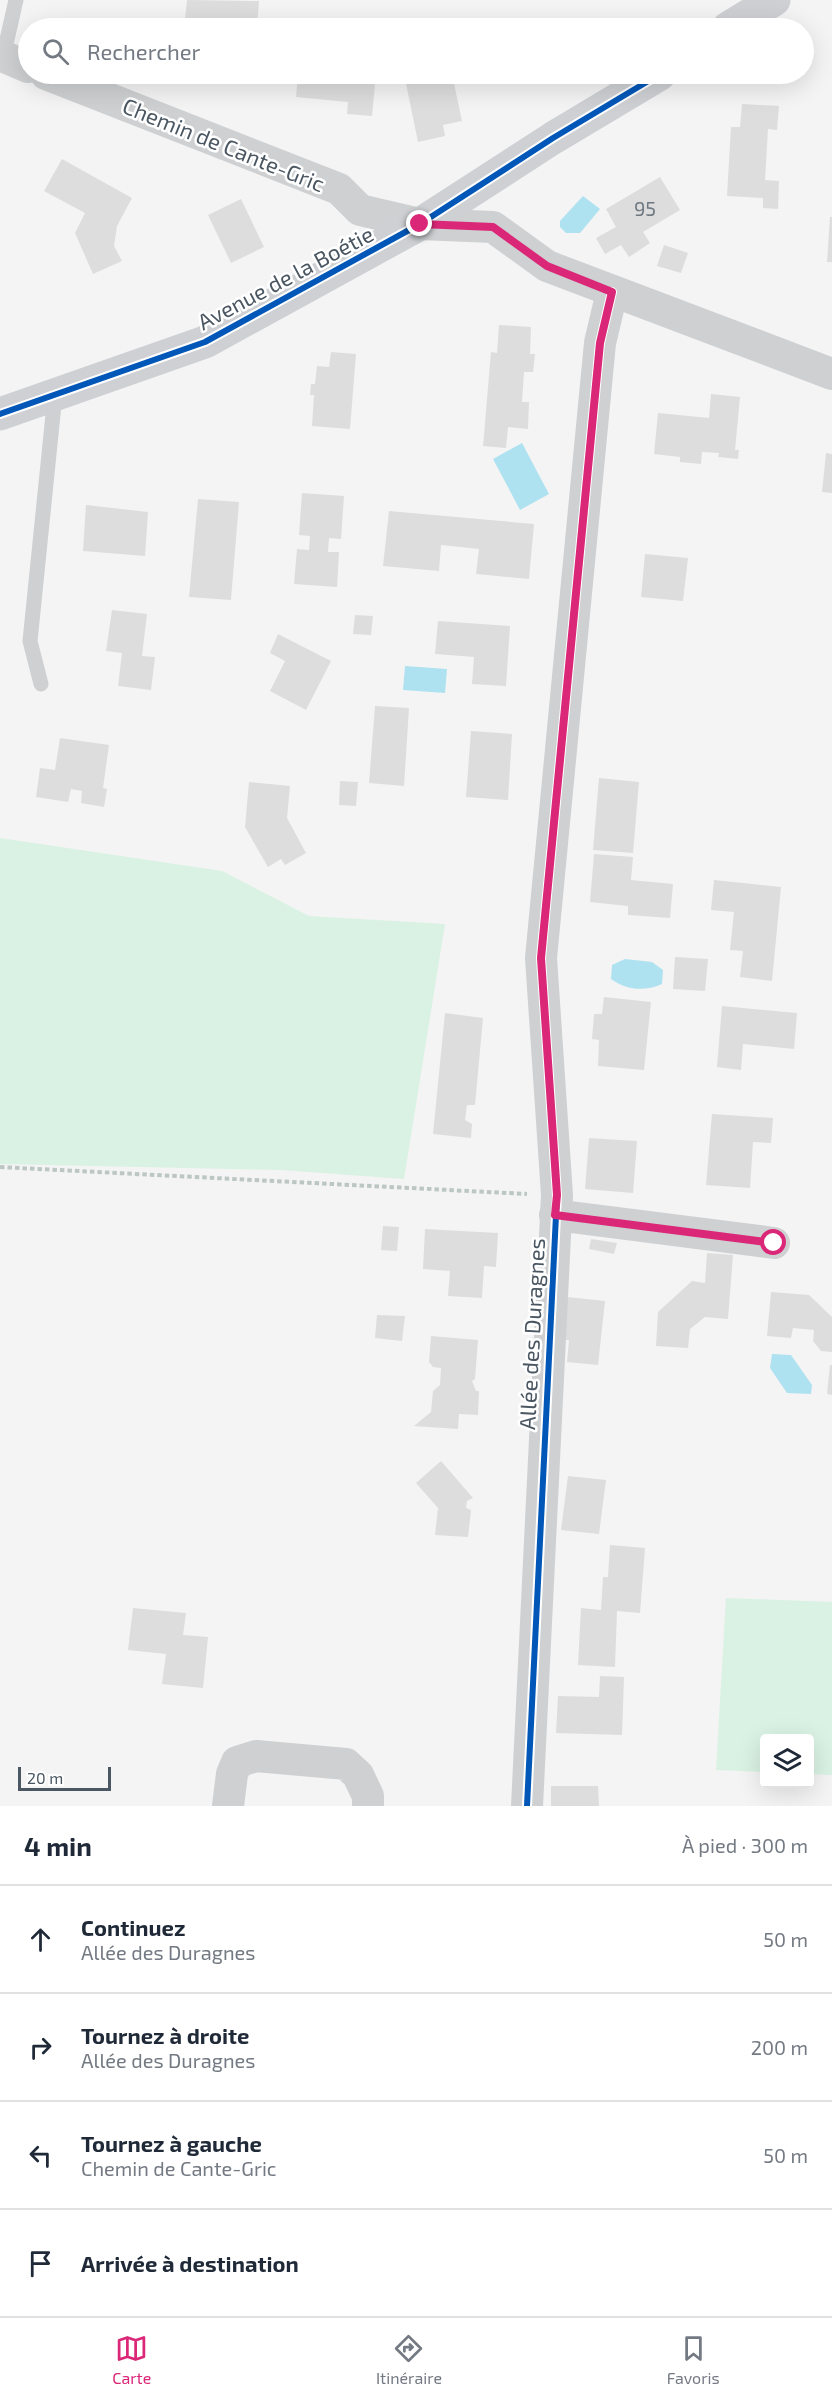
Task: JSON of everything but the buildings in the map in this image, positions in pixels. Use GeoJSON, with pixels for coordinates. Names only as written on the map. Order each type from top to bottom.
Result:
{"type":"FeatureCollection","features":[{"type":"Feature","properties":{"kind":"main road"},"geometry":{"type":"LineString","coordinates":[[744,18],[774,0]]}},
{"type":"Feature","properties":{"kind":"main road","name":"Avenue de la Boétie"},"geometry":{"type":"LineString","coordinates":[[0,414],[205,342],[420,224],[553,138],[643,84]]}},
{"type":"Feature","properties":{"kind":"street","name":"Chemin de Cante-Gric"},"geometry":{"type":"LineString","coordinates":[[71,84],[339,189],[360,210],[420,224],[493,227],[547,266],[832,374]]}},
{"type":"Feature","properties":{"kind":"street","name":"Allée des Duragnes"},"geometry":{"type":"LineString","coordinates":[[527,1806],[556,1205],[541,958],[600,343],[612,292]]}},
{"type":"Feature","properties":{"kind":"street","name":"Allée des Duragnes"},"geometry":{"type":"LineString","coordinates":[[556,1205],[774,1243]]}},
{"type":"Feature","properties":{"kind":"street"},"geometry":{"type":"LineString","coordinates":[[228,1806],[232,1774],[237,1762],[256,1755],[346,1764],[358,1774],[368,1796],[368,1806]]}},
{"type":"Feature","properties":{"kind":"lane"},"geometry":{"type":"LineString","coordinates":[[11,59],[16,0]]}},
{"type":"Feature","properties":{"kind":"lane"},"geometry":{"type":"LineString","coordinates":[[41,684],[30,640],[55,394]]}},
{"type":"Feature","properties":{"kind":"path"},"geometry":{"type":"LineString","coordinates":[[0,1167],[556,1205]]}},
{"type":"Feature","properties":{"kind":"green space"},"geometry":{"type":"Polygon","coordinates":[[[0,838],[222,871],[309,916],[445,924],[404,1179],[281,1170],[0,1164],[0,838]]]}},
{"type":"Feature","properties":{"kind":"green space"},"geometry":{"type":"Polygon","coordinates":[[[726,1598],[832,1602],[832,1775],[814,1774],[814,1734],[760,1734],[760,1772],[716,1770],[726,1598]]]}},
{"type":"Feature","properties":{"kind":"water"},"geometry":{"type":"Polygon","coordinates":[[[583,196],[600,209],[580,233],[566,233],[560,227],[560,221],[583,196]]]}},
{"type":"Feature","properties":{"kind":"water"},"geometry":{"type":"Polygon","coordinates":[[[522,443],[549,494],[520,510],[493,459],[522,443]]]}},
{"type":"Feature","properties":{"kind":"water"},"geometry":{"type":"Polygon","coordinates":[[[405,666],[447,669],[445,693],[403,690],[405,666]]]}},
{"type":"Feature","properties":{"kind":"water"},"geometry":{"type":"Polygon","coordinates":[[[625,959],[652,962],[663,970],[662,984],[635,989],[623,986],[611,979],[612,965],[625,959]]]}},
{"type":"Feature","properties":{"kind":"water"},"geometry":{"type":"Polygon","coordinates":[[[772,1354],[791,1355],[812,1385],[811,1394],[787,1393],[770,1368],[772,1354]]]}},
{"type":"Feature","properties":{"kind":"cycle path"},"geometry":{"type":"LineString","coordinates":[[0,414],[205,342],[420,224],[553,138],[643,84]]}},
{"type":"Feature","properties":{"kind":"cycle path"},"geometry":{"type":"LineString","coordinates":[[527,1806],[557,1195],[541,958],[600,343],[612,292]]}},
{"type":"Feature","properties":{"kind":"route"},"geometry":{"type":"LineString","coordinates":[[420,224],[493,227],[547,266],[612,292],[600,343],[541,958],[557,1195],[555,1215],[774,1243]]}}]}
